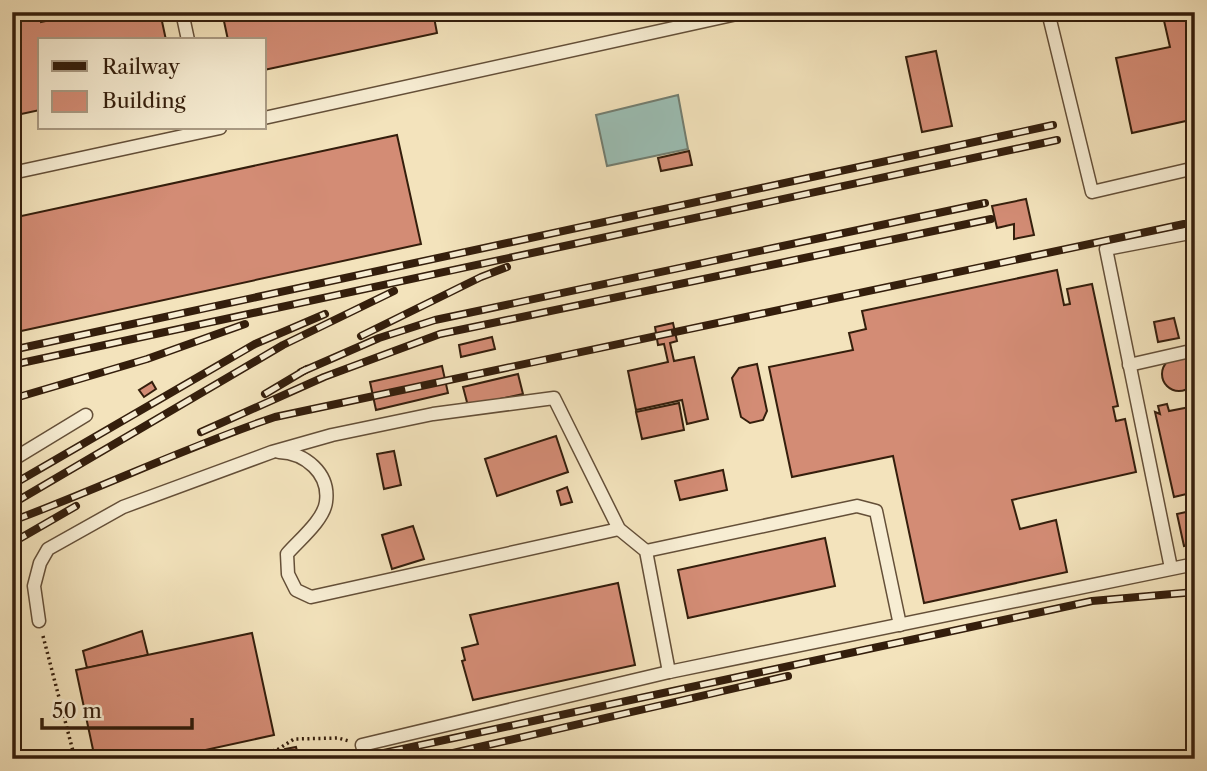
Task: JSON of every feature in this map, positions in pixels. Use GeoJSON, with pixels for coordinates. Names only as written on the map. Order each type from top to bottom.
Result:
{"type":"FeatureCollection","features":[{"type":"Feature","properties":{"kind":"lane"},"geometry":{"type":"LineString","coordinates":[[182,12],[188,38]]}},
{"type":"Feature","properties":{"kind":"lane"},"geometry":{"type":"LineString","coordinates":[[266,118],[746,12]]}},
{"type":"Feature","properties":{"kind":"lane"},"geometry":{"type":"LineString","coordinates":[[1048,12],[1092,192],[1195,168]]}},
{"type":"Feature","properties":{"kind":"lane"},"geometry":{"type":"LineString","coordinates":[[12,173],[206,130]]}},
{"type":"Feature","properties":{"kind":"lane"},"geometry":{"type":"LineString","coordinates":[[1171,568],[1106,249],[1195,232]]}},
{"type":"Feature","properties":{"kind":"lane"},"geometry":{"type":"LineString","coordinates":[[1129,365],[1195,350]]}},
{"type":"Feature","properties":{"kind":"lane"},"geometry":{"type":"LineString","coordinates":[[39,621],[34,586],[40,563],[48,549],[123,508],[272,452],[332,435],[433,414],[554,398],[619,529],[646,551],[669,672]]}},
{"type":"Feature","properties":{"kind":"lane"},"geometry":{"type":"LineString","coordinates":[[12,460],[86,415]]}},
{"type":"Feature","properties":{"kind":"lane"},"geometry":{"type":"LineString","coordinates":[[272,452],[293,453],[313,464],[324,482],[327,503],[318,519],[287,554],[288,574],[296,590],[311,597],[619,529]]}},
{"type":"Feature","properties":{"kind":"lane"},"geometry":{"type":"LineString","coordinates":[[646,551],[857,506],[876,511],[900,625]]}},
{"type":"Feature","properties":{"kind":"lane"},"geometry":{"type":"LineString","coordinates":[[366,759],[362,745],[669,672],[1195,564]]}},
{"type":"Feature","properties":{"kind":"path"},"geometry":{"type":"LineString","coordinates":[[39,621],[75,759]]}},
{"type":"Feature","properties":{"kind":"path"},"geometry":{"type":"LineString","coordinates":[[229,759],[277,750],[294,739],[338,738],[362,745]]}},
{"type":"Feature","properties":{"kind":"water"},"geometry":{"type":"Polygon","coordinates":[[[678,95],[688,149],[607,166],[596,115],[678,95]]]}},
{"type":"Feature","properties":{"kind":"building"},"geometry":{"type":"Polygon","coordinates":[[[12,12],[39,12],[41,22],[64,17],[63,12],[160,12],[166,38],[38,38],[38,110],[12,116],[12,12]]]}},
{"type":"Feature","properties":{"kind":"building"},"geometry":{"type":"Polygon","coordinates":[[[222,12],[433,12],[437,33],[266,70],[266,38],[228,38],[222,12]]]}},
{"type":"Feature","properties":{"kind":"building"},"geometry":{"type":"Polygon","coordinates":[[[1162,12],[1195,12],[1195,138],[1190,139],[1186,121],[1132,133],[1116,58],[1170,47],[1162,12]]]}},
{"type":"Feature","properties":{"kind":"building"},"geometry":{"type":"Polygon","coordinates":[[[936,51],[952,126],[922,132],[906,57],[936,51]]]}},
{"type":"Feature","properties":{"kind":"building"},"geometry":{"type":"Polygon","coordinates":[[[397,135],[421,244],[12,333],[12,218],[397,135]]]}},
{"type":"Feature","properties":{"kind":"building"},"geometry":{"type":"Polygon","coordinates":[[[689,151],[692,165],[661,171],[658,158],[689,151]]]}},
{"type":"Feature","properties":{"kind":"building"},"geometry":{"type":"Polygon","coordinates":[[[1026,199],[1034,235],[1014,239],[1014,224],[997,228],[992,206],[1026,199]]]}},
{"type":"Feature","properties":{"kind":"building"},"geometry":{"type":"Polygon","coordinates":[[[1057,270],[1064,305],[1070,304],[1067,289],[1092,284],[1118,406],[1113,407],[1116,421],[1125,419],[1136,472],[1012,500],[1020,529],[1056,520],[1067,572],[924,603],[893,456],[792,477],[769,367],[853,350],[849,333],[866,329],[862,311],[1057,270]]]}},
{"type":"Feature","properties":{"kind":"building"},"geometry":{"type":"Polygon","coordinates":[[[1174,318],[1179,338],[1158,342],[1154,322],[1174,318]]]}},
{"type":"Feature","properties":{"kind":"building"},"geometry":{"type":"Polygon","coordinates":[[[673,323],[677,341],[670,343],[674,361],[694,357],[708,419],[687,424],[682,400],[636,410],[628,371],[668,362],[664,344],[658,345],[655,327],[673,323]]]}},
{"type":"Feature","properties":{"kind":"building"},"geometry":{"type":"Polygon","coordinates":[[[492,337],[495,349],[461,357],[459,345],[492,337]]]}},
{"type":"Feature","properties":{"kind":"building"},"geometry":{"type":"Polygon","coordinates":[[[1179,357],[1191,362],[1196,374],[1191,386],[1179,391],[1167,386],[1162,374],[1167,362],[1179,357]]]}},
{"type":"Feature","properties":{"kind":"building"},"geometry":{"type":"Polygon","coordinates":[[[757,364],[767,411],[763,420],[750,423],[741,417],[732,378],[739,368],[757,364]]]}},
{"type":"Feature","properties":{"kind":"building"},"geometry":{"type":"Polygon","coordinates":[[[442,366],[448,393],[376,410],[370,382],[442,366]]]}},
{"type":"Feature","properties":{"kind":"building"},"geometry":{"type":"Polygon","coordinates":[[[518,374],[523,394],[468,406],[463,387],[518,374]]]}},
{"type":"Feature","properties":{"kind":"building"},"geometry":{"type":"Polygon","coordinates":[[[152,382],[156,389],[144,397],[139,390],[152,382]]]}},
{"type":"Feature","properties":{"kind":"building"},"geometry":{"type":"Polygon","coordinates":[[[679,403],[684,430],[642,439],[636,412],[679,403]]]}},
{"type":"Feature","properties":{"kind":"building"},"geometry":{"type":"Polygon","coordinates":[[[1167,404],[1169,411],[1195,406],[1195,492],[1174,497],[1155,412],[1160,414],[1158,406],[1167,404]]]}},
{"type":"Feature","properties":{"kind":"building"},"geometry":{"type":"Polygon","coordinates":[[[15,410],[20,437],[12,439],[12,411],[15,410]]]}},
{"type":"Feature","properties":{"kind":"building"},"geometry":{"type":"Polygon","coordinates":[[[556,436],[568,472],[497,496],[485,459],[556,436]]]}},
{"type":"Feature","properties":{"kind":"building"},"geometry":{"type":"Polygon","coordinates":[[[394,451],[401,485],[384,489],[377,454],[394,451]]]}},
{"type":"Feature","properties":{"kind":"building"},"geometry":{"type":"Polygon","coordinates":[[[723,470],[727,490],[680,500],[675,481],[723,470]]]}},
{"type":"Feature","properties":{"kind":"building"},"geometry":{"type":"Polygon","coordinates":[[[567,487],[572,502],[561,505],[557,491],[567,487]]]}},
{"type":"Feature","properties":{"kind":"building"},"geometry":{"type":"Polygon","coordinates":[[[1195,510],[1195,544],[1184,546],[1177,514],[1195,510]]]}},
{"type":"Feature","properties":{"kind":"building"},"geometry":{"type":"Polygon","coordinates":[[[413,526],[424,559],[392,569],[382,535],[413,526]]]}},
{"type":"Feature","properties":{"kind":"building"},"geometry":{"type":"Polygon","coordinates":[[[825,538],[835,586],[688,618],[678,570],[825,538]]]}},
{"type":"Feature","properties":{"kind":"building"},"geometry":{"type":"Polygon","coordinates":[[[618,583],[635,665],[473,700],[462,661],[465,660],[462,648],[478,644],[470,615],[618,583]]]}},
{"type":"Feature","properties":{"kind":"building"},"geometry":{"type":"Polygon","coordinates":[[[142,631],[148,655],[87,668],[83,651],[142,631]]]}},
{"type":"Feature","properties":{"kind":"building"},"geometry":{"type":"Polygon","coordinates":[[[252,633],[274,735],[164,759],[95,759],[76,670],[252,633]]]}},
{"type":"Feature","properties":{"kind":"building"},"geometry":{"type":"Polygon","coordinates":[[[296,747],[299,759],[287,759],[285,749],[296,747]]]}},
{"type":"Feature","properties":{"kind":"railway"},"geometry":{"type":"LineString","coordinates":[[12,350],[1053,125]]}},
{"type":"Feature","properties":{"kind":"railway"},"geometry":{"type":"LineString","coordinates":[[12,365],[1057,140]]}},
{"type":"Feature","properties":{"kind":"railway"},"geometry":{"type":"LineString","coordinates":[[301,372],[379,338],[435,320],[985,203]]}},
{"type":"Feature","properties":{"kind":"railway"},"geometry":{"type":"LineString","coordinates":[[201,432],[324,377],[440,334],[991,219]]}},
{"type":"Feature","properties":{"kind":"railway"},"geometry":{"type":"LineString","coordinates":[[12,521],[275,417],[1184,224]]}},
{"type":"Feature","properties":{"kind":"railway"},"geometry":{"type":"LineString","coordinates":[[361,336],[507,267]]}},
{"type":"Feature","properties":{"kind":"railway"},"geometry":{"type":"LineString","coordinates":[[12,504],[283,345],[394,291]]}},
{"type":"Feature","properties":{"kind":"railway"},"geometry":{"type":"LineString","coordinates":[[12,485],[255,344],[325,314]]}},
{"type":"Feature","properties":{"kind":"railway"},"geometry":{"type":"LineString","coordinates":[[12,399],[147,359],[245,324]]}},
{"type":"Feature","properties":{"kind":"railway"},"geometry":{"type":"LineString","coordinates":[[265,394],[307,369]]}},
{"type":"Feature","properties":{"kind":"railway"},"geometry":{"type":"LineString","coordinates":[[12,543],[76,506]]}},
{"type":"Feature","properties":{"kind":"railway"},"geometry":{"type":"LineString","coordinates":[[356,759],[1092,601],[1195,592]]}},
{"type":"Feature","properties":{"kind":"railway"},"geometry":{"type":"LineString","coordinates":[[427,759],[788,676]]}},
{"type":"Feature","properties":{"kind":"railway"},"geometry":{"type":"LineString","coordinates":[[806,759],[835,753]]}}]}
